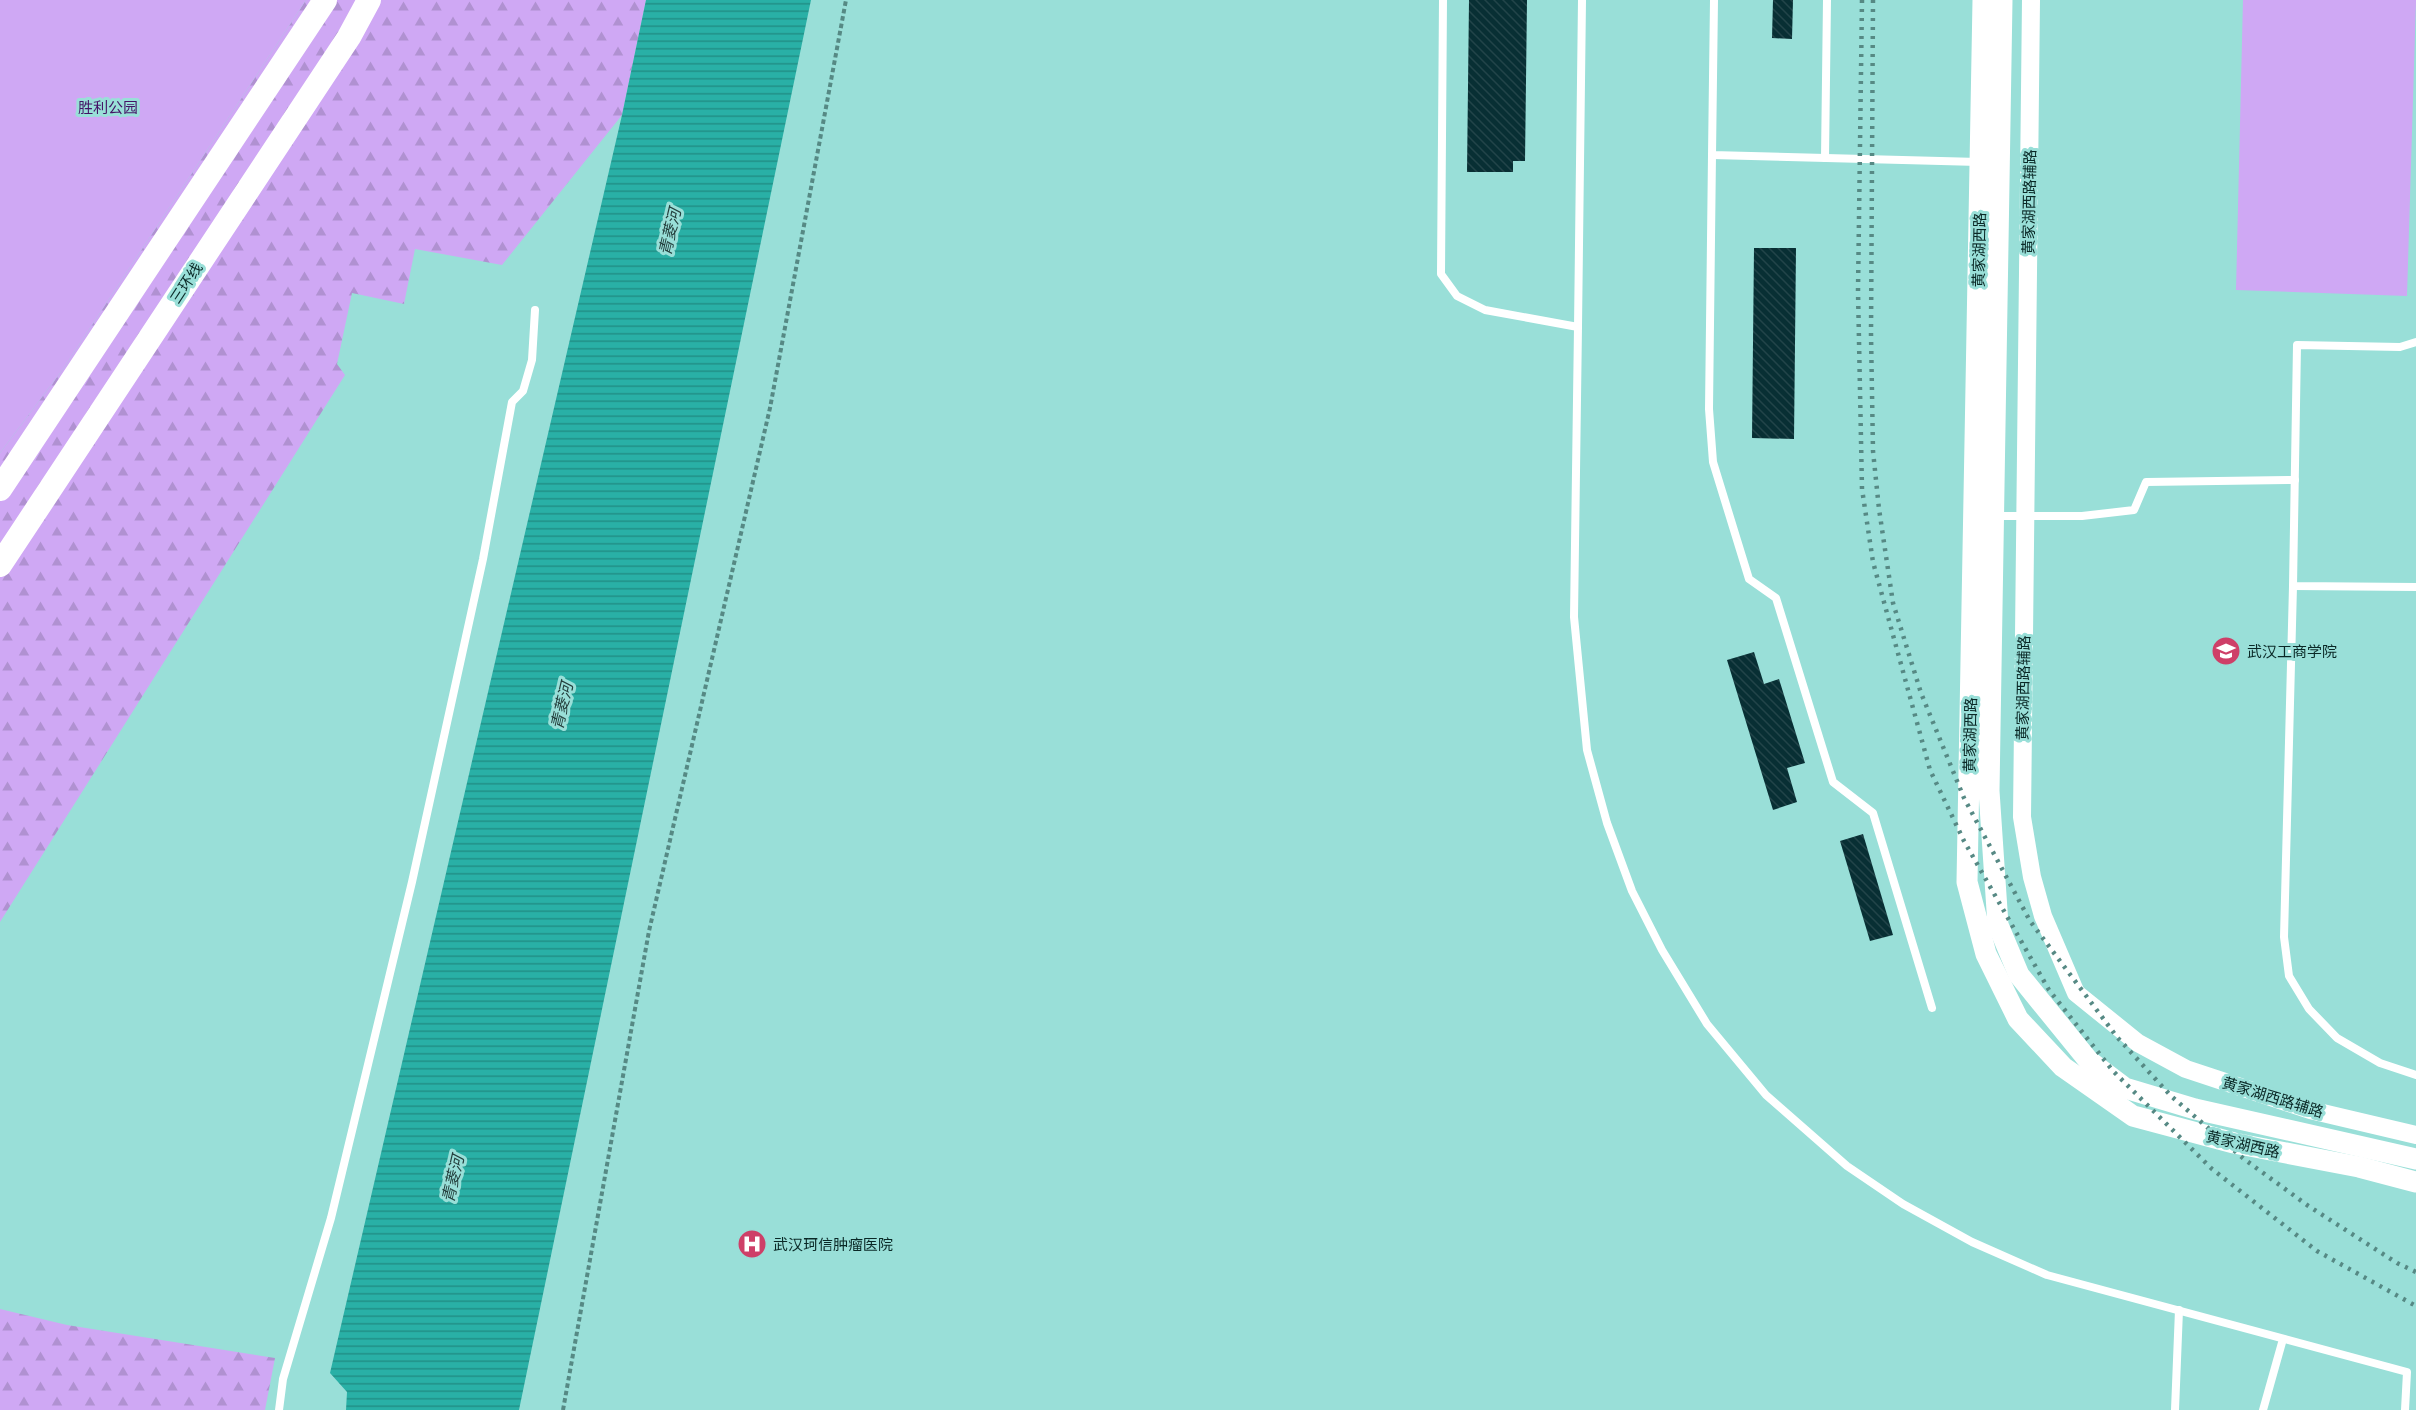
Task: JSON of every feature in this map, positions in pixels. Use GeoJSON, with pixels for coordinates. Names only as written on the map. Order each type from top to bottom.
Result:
{"type":"FeatureCollection","features":[{"type":"Feature","properties":{"kind":"highway"},"geometry":{"type":"LineString","coordinates":[[0,489],[325,0]]}},
{"type":"Feature","properties":{"kind":"highway","name":"三环线"},"geometry":{"type":"LineString","coordinates":[[0,565],[349,37],[369,0]]}},
{"type":"Feature","properties":{"kind":"main road","name":"黄家湖西路"},"geometry":{"type":"LineString","coordinates":[[1983,0],[1967,882],[1986,954],[2018,1019],[2063,1067],[2133,1116],[2234,1143],[2359,1167],[2416,1182]]}},
{"type":"Feature","properties":{"kind":"main road","name":"黄家湖西路"},"geometry":{"type":"LineString","coordinates":[[2002,0],[1989,791],[1998,925],[2019,975],[2088,1060],[2125,1088],[2195,1109],[2416,1159]]}},
{"type":"Feature","properties":{"kind":"street","name":"黄家湖西路辅路"},"geometry":{"type":"LineString","coordinates":[[2031,0],[2022,817],[2032,877],[2043,916],[2076,993],[2138,1043],[2186,1069],[2310,1110],[2416,1135]]}},
{"type":"Feature","properties":{"kind":"lane"},"geometry":{"type":"LineString","coordinates":[[1443,0],[1441,273],[1457,296],[1485,310],[1578,327]]}},
{"type":"Feature","properties":{"kind":"lane"},"geometry":{"type":"LineString","coordinates":[[1582,0],[1574,617],[1587,750],[1607,823],[1632,891],[1662,950],[1707,1024],[1766,1095],[1847,1166],[1903,1204],[1972,1242],[2047,1275],[2407,1372],[2405,1410]]}},
{"type":"Feature","properties":{"kind":"lane"},"geometry":{"type":"LineString","coordinates":[[1714,0],[1709,409],[1713,462],[1749,579],[1776,598],[1833,782],[1873,813],[1932,1008]]}},
{"type":"Feature","properties":{"kind":"lane"},"geometry":{"type":"LineString","coordinates":[[1825,158],[1827,0]]}},
{"type":"Feature","properties":{"kind":"lane"},"geometry":{"type":"LineString","coordinates":[[1712,155],[1981,162]]}},
{"type":"Feature","properties":{"kind":"lane"},"geometry":{"type":"LineString","coordinates":[[279,1410],[283,1379],[331,1218],[412,882],[483,560],[512,402],[523,391],[532,360],[535,309]]}},
{"type":"Feature","properties":{"kind":"lane"},"geometry":{"type":"LineString","coordinates":[[2416,342],[2400,347],[2297,345],[2284,938],[2289,976],[2309,1009],[2337,1038],[2380,1063],[2416,1075]]}},
{"type":"Feature","properties":{"kind":"lane"},"geometry":{"type":"LineString","coordinates":[[1993,516],[2082,516],[2133,510],[2146,482],[2295,480]]}},
{"type":"Feature","properties":{"kind":"lane"},"geometry":{"type":"LineString","coordinates":[[2293,586],[2416,587]]}},
{"type":"Feature","properties":{"kind":"lane"},"geometry":{"type":"LineString","coordinates":[[2175,1410],[2179,1310]]}},
{"type":"Feature","properties":{"kind":"lane"},"geometry":{"type":"LineString","coordinates":[[2263,1410],[2283,1338]]}},
{"type":"Feature","properties":{"kind":"path"},"geometry":{"type":"LineString","coordinates":[[563,1410],[649,931],[770,408],[846,0]]}},
{"type":"Feature","properties":{"kind":"green space","name":"胜利公园"},"geometry":{"type":"Polygon","coordinates":[[[0,0],[306,0],[63,369],[0,453],[0,0]]]}},
{"type":"Feature","properties":{"kind":"green space"},"geometry":{"type":"Polygon","coordinates":[[[306,0],[646,0],[622,115],[502,265],[415,249],[404,304],[352,293],[337,364],[345,375],[0,922],[0,453],[63,369],[306,0]]]}},
{"type":"Feature","properties":{"kind":"green space"},"geometry":{"type":"Polygon","coordinates":[[[2243,0],[2416,0],[2407,296],[2236,290],[2243,0]]]}},
{"type":"Feature","properties":{"kind":"green space"},"geometry":{"type":"Polygon","coordinates":[[[0,1309],[67,1325],[275,1358],[265,1410],[0,1410],[0,1309]]]}},
{"type":"Feature","properties":{"kind":"water","name":"青菱河"},"geometry":{"type":"Polygon","coordinates":[[[646,0],[811,0],[519,1410],[346,1410],[347,1392],[330,1373],[622,115],[646,0]]]}},
{"type":"Feature","properties":{"kind":"building"},"geometry":{"type":"Polygon","coordinates":[[[1469,0],[1527,0],[1525,161],[1513,161],[1513,172],[1467,172],[1469,0]]]}},
{"type":"Feature","properties":{"kind":"building"},"geometry":{"type":"Polygon","coordinates":[[[1773,0],[1793,0],[1792,39],[1772,38],[1773,0]]]}},
{"type":"Feature","properties":{"kind":"building"},"geometry":{"type":"Polygon","coordinates":[[[1754,248],[1796,248],[1794,439],[1752,438],[1754,248]]]}},
{"type":"Feature","properties":{"kind":"building"},"geometry":{"type":"Polygon","coordinates":[[[1754,652],[1764,684],[1779,679],[1805,763],[1787,768],[1797,802],[1773,810],[1727,660],[1754,652]]]}},
{"type":"Feature","properties":{"kind":"building"},"geometry":{"type":"Polygon","coordinates":[[[1863,834],[1893,935],[1870,941],[1840,841],[1863,834]]]}},
{"type":"Feature","properties":{"kind":"railway"},"geometry":{"type":"LineString","coordinates":[[1862,0],[1858,291],[1862,489],[1873,562],[1930,770],[1964,841],[2049,990],[2113,1071],[2212,1169],[2317,1251],[2416,1306]]}},
{"type":"Feature","properties":{"kind":"railway"},"geometry":{"type":"LineString","coordinates":[[1873,0],[1871,334],[1873,451],[1879,509],[1893,603],[1921,693],[1964,798],[2030,921],[2117,1037],[2171,1096],[2244,1159],[2307,1205],[2397,1263],[2416,1272]]}},
{"type":"Feature","properties":{"kind":"place","name":"武汉工商学院"},"geometry":{"type":"Point","coordinates":[2226,651]}},
{"type":"Feature","properties":{"kind":"place","name":"武汉珂信肿瘤医院"},"geometry":{"type":"Point","coordinates":[752,1244]}}]}
